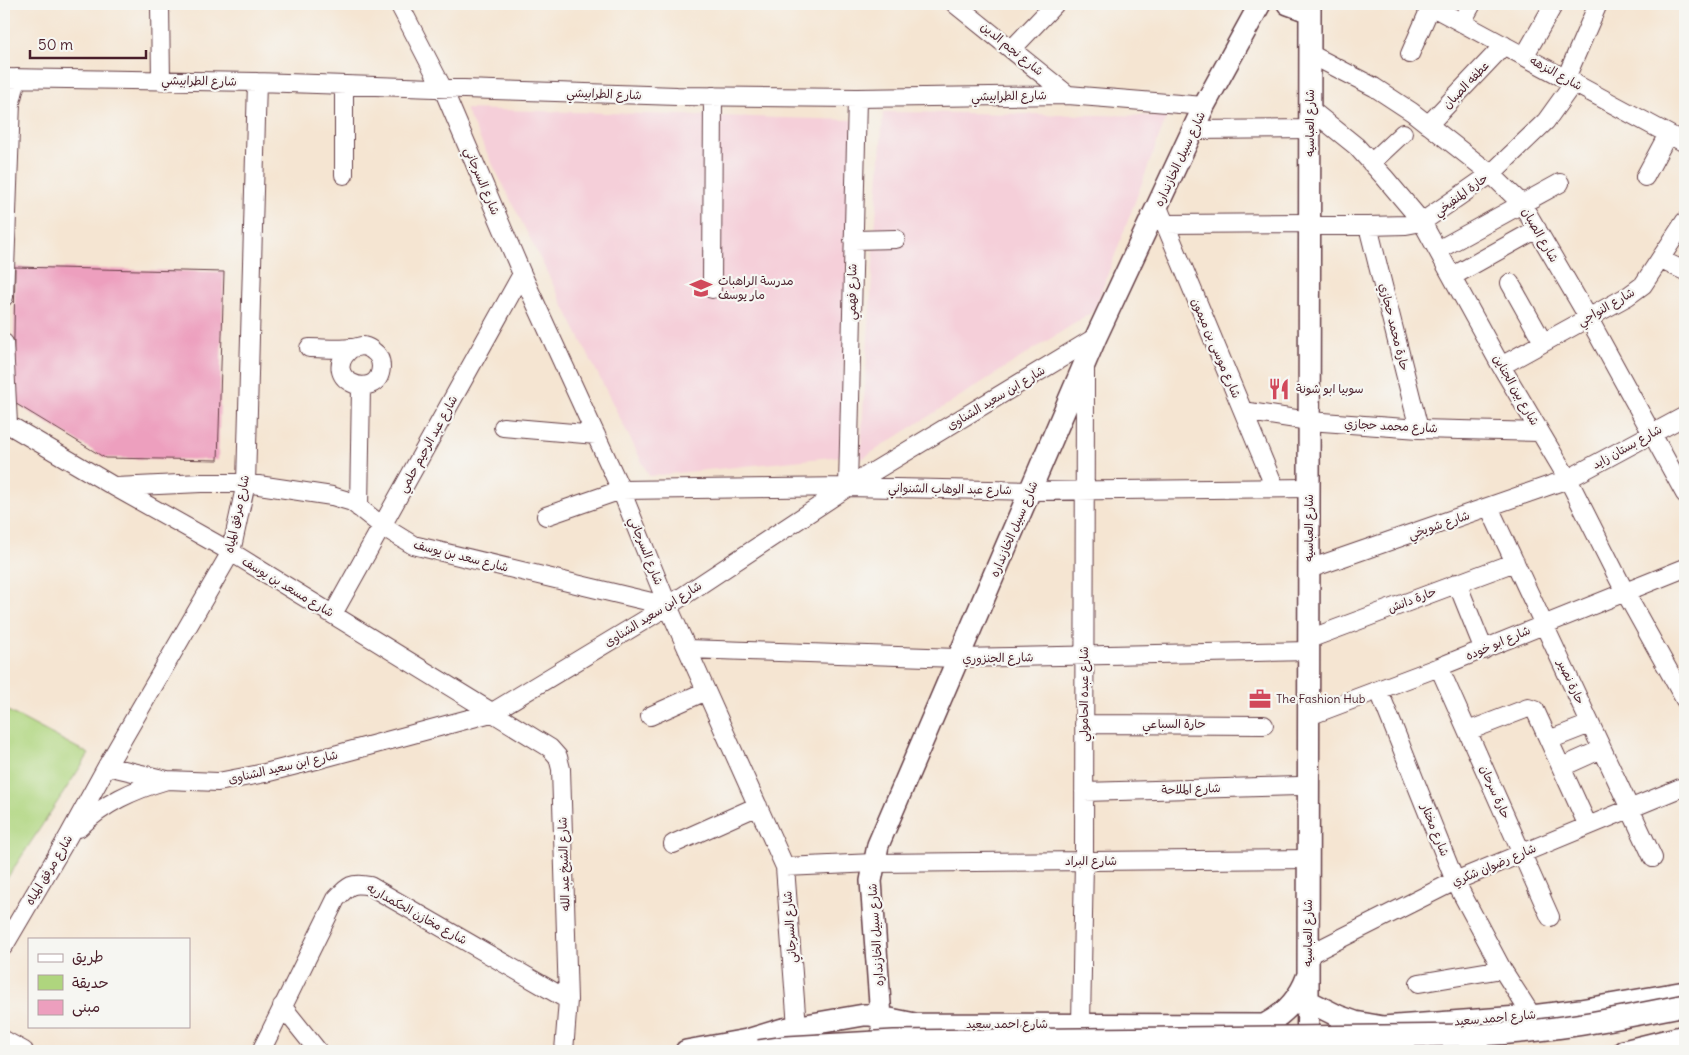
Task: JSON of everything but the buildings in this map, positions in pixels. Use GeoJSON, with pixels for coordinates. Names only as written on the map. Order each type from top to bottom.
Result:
{"type":"FeatureCollection","features":[{"type":"Feature","properties":{"kind":"main road"},"geometry":{"type":"LineString","coordinates":[[1288,4],[1310,8]]}},
{"type":"Feature","properties":{"kind":"main road","name":"شارع سبيل الخازنداره"},"geometry":{"type":"LineString","coordinates":[[885,1051],[872,881],[878,845],[1096,337],[1161,215],[1204,106],[1261,5]]}},
{"type":"Feature","properties":{"kind":"main road","name":"شارع العباسيه"},"geometry":{"type":"LineString","coordinates":[[1306,1051],[1308,1001],[1310,8]]}},
{"type":"Feature","properties":{"kind":"main road","name":"شارع احمد سعيد"},"geometry":{"type":"LineString","coordinates":[[686,1051],[747,1040],[784,1029],[864,1015],[915,1024],[1264,1025],[1292,1005],[1304,985],[1308,964]]}},
{"type":"Feature","properties":{"kind":"main road","name":"شارع احمد سعيد"},"geometry":{"type":"LineString","coordinates":[[1308,1001],[1355,1022],[1382,1027],[1532,1016],[1630,1003],[1685,992]]}},
{"type":"Feature","properties":{"kind":"main road"},"geometry":{"type":"LineString","coordinates":[[759,1051],[788,1047],[894,1041],[1518,1034],[1562,1029],[1685,1005]]}},
{"type":"Feature","properties":{"kind":"main road"},"geometry":{"type":"LineString","coordinates":[[829,1051],[893,1048],[1476,1045],[1601,1034],[1685,1020]]}},
{"type":"Feature","properties":{"kind":"main road"},"geometry":{"type":"LineString","coordinates":[[1385,1051],[1384,1042],[1397,1026]]}},
{"type":"Feature","properties":{"kind":"main road"},"geometry":{"type":"LineString","coordinates":[[1624,1051],[1685,1036]]}},
{"type":"Feature","properties":{"kind":"street"},"geometry":{"type":"LineString","coordinates":[[160,4],[161,81]]}},
{"type":"Feature","properties":{"kind":"street","name":"شارع السرجاني"},"geometry":{"type":"LineString","coordinates":[[399,4],[443,89],[522,274],[621,490],[687,650],[785,867],[797,1027]]}},
{"type":"Feature","properties":{"kind":"street","name":"شارع نجم الدين"},"geometry":{"type":"LineString","coordinates":[[955,4],[1068,95]]}},
{"type":"Feature","properties":{"kind":"street"},"geometry":{"type":"LineString","coordinates":[[1012,49],[1056,4]]}},
{"type":"Feature","properties":{"kind":"street"},"geometry":{"type":"LineString","coordinates":[[1462,22],[1472,4]]}},
{"type":"Feature","properties":{"kind":"street"},"geometry":{"type":"LineString","coordinates":[[1525,56],[1554,4]]}},
{"type":"Feature","properties":{"kind":"street","name":"حارة المنفيخي"},"geometry":{"type":"LineString","coordinates":[[1161,215],[1368,226],[1406,225],[1422,222],[1491,174],[1546,121],[1570,80],[1598,4]]}},
{"type":"Feature","properties":{"kind":"street"},"geometry":{"type":"LineString","coordinates":[[1410,54],[1429,5]]}},
{"type":"Feature","properties":{"kind":"street","name":"شارع النزهه"},"geometry":{"type":"LineString","coordinates":[[1429,5],[1685,143]]}},
{"type":"Feature","properties":{"kind":"street","name":"عطفه الصبان"},"geometry":{"type":"LineString","coordinates":[[1428,124],[1504,45]]}},
{"type":"Feature","properties":{"kind":"street","name":"شارع الصبان"},"geometry":{"type":"LineString","coordinates":[[1310,54],[1374,87],[1428,124],[1491,174],[1522,204],[1588,317],[1652,433],[1678,464],[1685,494]]}},
{"type":"Feature","properties":{"kind":"street"},"geometry":{"type":"LineString","coordinates":[[4,297],[11,102],[10,78]]}},
{"type":"Feature","properties":{"kind":"street","name":"شارع الطرابيشي"},"geometry":{"type":"LineString","coordinates":[[10,78],[257,82],[713,96],[856,98],[1068,95],[1204,106]]}},
{"type":"Feature","properties":{"kind":"street","name":"شارع مرفق المياه"},"geometry":{"type":"LineString","coordinates":[[4,946],[68,838],[107,766],[231,552],[246,483],[257,82]]}},
{"type":"Feature","properties":{"kind":"street"},"geometry":{"type":"LineString","coordinates":[[344,85],[344,175]]}},
{"type":"Feature","properties":{"kind":"street"},"geometry":{"type":"LineString","coordinates":[[712,289],[713,96]]}},
{"type":"Feature","properties":{"kind":"street","name":"شارع فهمي"},"geometry":{"type":"LineString","coordinates":[[848,487],[856,98]]}},
{"type":"Feature","properties":{"kind":"street"},"geometry":{"type":"LineString","coordinates":[[1193,130],[1310,119]]}},
{"type":"Feature","properties":{"kind":"street","name":"شارع بين الجناين"},"geometry":{"type":"LineString","coordinates":[[1310,119],[1356,146],[1422,222],[1502,366],[1568,479],[1625,592],[1685,700]]}},
{"type":"Feature","properties":{"kind":"street"},"geometry":{"type":"LineString","coordinates":[[1371,163],[1403,133]]}},
{"type":"Feature","properties":{"kind":"street"},"geometry":{"type":"LineString","coordinates":[[1646,177],[1668,134]]}},
{"type":"Feature","properties":{"kind":"street"},"geometry":{"type":"LineString","coordinates":[[1438,250],[1560,183]]}},
{"type":"Feature","properties":{"kind":"street","name":"شارع موسى بن ميمون"},"geometry":{"type":"LineString","coordinates":[[1161,215],[1275,488]]}},
{"type":"Feature","properties":{"kind":"street","name":"شارع النواجي"},"geometry":{"type":"LineString","coordinates":[[1502,366],[1628,296],[1644,285],[1684,225]]}},
{"type":"Feature","properties":{"kind":"street","name":"حارة محمد حجازي"},"geometry":{"type":"LineString","coordinates":[[1368,226],[1419,428]]}},
{"type":"Feature","properties":{"kind":"street"},"geometry":{"type":"LineString","coordinates":[[1452,276],[1537,229]]}},
{"type":"Feature","properties":{"kind":"street"},"geometry":{"type":"LineString","coordinates":[[854,240],[896,239]]}},
{"type":"Feature","properties":{"kind":"street"},"geometry":{"type":"LineString","coordinates":[[1661,260],[1685,271]]}},
{"type":"Feature","properties":{"kind":"street","name":"شارع عبد الرحيم حلمي"},"geometry":{"type":"LineString","coordinates":[[333,614],[522,274]]}},
{"type":"Feature","properties":{"kind":"street"},"geometry":{"type":"LineString","coordinates":[[1510,283],[1543,342]]}},
{"type":"Feature","properties":{"kind":"street","name":"شارع ابن سعيد الشناوى"},"geometry":{"type":"LineString","coordinates":[[107,766],[167,780],[218,782],[265,773],[491,713],[668,606],[848,487],[1096,337]]}},
{"type":"Feature","properties":{"kind":"street"},"geometry":{"type":"LineString","coordinates":[[4,343],[6,423]]}},
{"type":"Feature","properties":{"kind":"street"},"geometry":{"type":"LineString","coordinates":[[310,348],[352,348],[360,346],[369,348],[376,353],[380,361],[381,370],[377,378],[370,384],[361,387],[352,385],[345,379],[341,371],[341,362],[345,354],[352,348]]}},
{"type":"Feature","properties":{"kind":"street","name":"شارع عبده الحامولي"},"geometry":{"type":"LineString","coordinates":[[1081,1024],[1084,861],[1085,364]]}},
{"type":"Feature","properties":{"kind":"street"},"geometry":{"type":"LineString","coordinates":[[358,508],[361,387]]}},
{"type":"Feature","properties":{"kind":"street","name":"شارع محمد حجازي"},"geometry":{"type":"LineString","coordinates":[[1243,411],[1309,421],[1419,428],[1540,432]]}},
{"type":"Feature","properties":{"kind":"street","name":"شارع بستان زايد"},"geometry":{"type":"LineString","coordinates":[[1568,479],[1685,416]]}},
{"type":"Feature","properties":{"kind":"street","name":"شارع مسعد بن يوسف"},"geometry":{"type":"LineString","coordinates":[[6,423],[231,552],[491,713]]}},
{"type":"Feature","properties":{"kind":"street"},"geometry":{"type":"LineString","coordinates":[[503,427],[596,435]]}},
{"type":"Feature","properties":{"kind":"street","name":"شارع شويخي"},"geometry":{"type":"LineString","coordinates":[[1309,569],[1568,479]]}},
{"type":"Feature","properties":{"kind":"street","name":"شارع سعد بن يوسف"},"geometry":{"type":"LineString","coordinates":[[115,487],[246,483],[332,496],[352,502],[382,526],[413,545],[668,606]]}},
{"type":"Feature","properties":{"kind":"street","name":"شارع عبد الوهاب الشنواني"},"geometry":{"type":"LineString","coordinates":[[546,516],[621,490],[848,487],[1030,491],[1309,488]]}},
{"type":"Feature","properties":{"kind":"street","name":"حارة نصير"},"geometry":{"type":"LineString","coordinates":[[1490,507],[1653,858]]}},
{"type":"Feature","properties":{"kind":"street","name":"حارة دانش"},"geometry":{"type":"LineString","coordinates":[[1309,645],[1457,583],[1515,562]]}},
{"type":"Feature","properties":{"kind":"street","name":"شارع ابو خوده"},"geometry":{"type":"LineString","coordinates":[[1309,716],[1484,650],[1685,568]]}},
{"type":"Feature","properties":{"kind":"street"},"geometry":{"type":"LineString","coordinates":[[1457,583],[1484,650]]}},
{"type":"Feature","properties":{"kind":"street","name":"شارع الجنزوري"},"geometry":{"type":"LineString","coordinates":[[687,650],[957,658],[1084,656],[1309,645]]}},
{"type":"Feature","properties":{"kind":"street","name":"حارة سرحان"},"geometry":{"type":"LineString","coordinates":[[1440,667],[1550,917]]}},
{"type":"Feature","properties":{"kind":"street"},"geometry":{"type":"LineString","coordinates":[[650,716],[706,691]]}},
{"type":"Feature","properties":{"kind":"street","name":"شارع مختار"},"geometry":{"type":"LineString","coordinates":[[1379,691],[1455,881],[1502,969],[1532,1016]]}},
{"type":"Feature","properties":{"kind":"street"},"geometry":{"type":"LineString","coordinates":[[1468,731],[1528,708],[1535,710],[1588,826]]}},
{"type":"Feature","properties":{"kind":"street","name":"شارع الشيخ عبد الله"},"geometry":{"type":"LineString","coordinates":[[491,713],[550,748],[558,757],[561,769],[568,1000],[564,1051]]}},
{"type":"Feature","properties":{"kind":"street","name":"حارة السباعي"},"geometry":{"type":"LineString","coordinates":[[1084,724],[1264,725]]}},
{"type":"Feature","properties":{"kind":"street"},"geometry":{"type":"LineString","coordinates":[[1549,740],[1590,724]]}},
{"type":"Feature","properties":{"kind":"street"},"geometry":{"type":"LineString","coordinates":[[1562,767],[1602,750]]}},
{"type":"Feature","properties":{"kind":"street","name":"شارع ابن سعيد الشناوى"},"geometry":{"type":"LineString","coordinates":[[68,838],[89,817],[113,801],[139,788],[167,780]]}},
{"type":"Feature","properties":{"kind":"street","name":"شارع الملاحة"},"geometry":{"type":"LineString","coordinates":[[1084,792],[1299,786]]}},
{"type":"Feature","properties":{"kind":"street","name":"شارع رضوان شكري"},"geometry":{"type":"LineString","coordinates":[[1308,964],[1455,881],[1685,786]]}},
{"type":"Feature","properties":{"kind":"street"},"geometry":{"type":"LineString","coordinates":[[673,844],[758,806]]}},
{"type":"Feature","properties":{"kind":"street","name":"شارع البراد"},"geometry":{"type":"LineString","coordinates":[[785,867],[874,863],[1308,859]]}},
{"type":"Feature","properties":{"kind":"street","name":"شارع مخازن الحكمداريه"},"geometry":{"type":"LineString","coordinates":[[260,1051],[336,899],[345,889],[357,883],[370,886],[568,1000]]}},
{"type":"Feature","properties":{"kind":"street"},"geometry":{"type":"LineString","coordinates":[[1419,983],[1502,969]]}},
{"type":"Feature","properties":{"kind":"street"},"geometry":{"type":"LineString","coordinates":[[282,1006],[318,1051]]}},
{"type":"Feature","properties":{"kind":"street"},"geometry":{"type":"LineString","coordinates":[[4,1040],[24,1051]]}},
{"type":"Feature","properties":{"kind":"shaded area","name":"مدرسة الراهبات مار يوسف"},"geometry":{"type":"Polygon","coordinates":[[[465,109],[853,120],[841,456],[649,476],[465,109]]]}},
{"type":"Feature","properties":{"kind":"shaded area"},"geometry":{"type":"Polygon","coordinates":[[[883,112],[1167,116],[1094,311],[860,460],[883,112]]]}},
{"type":"Feature","properties":{"kind":"green space"},"geometry":{"type":"Polygon","coordinates":[[[8,711],[89,754],[4,883],[4,712],[8,711]]]}},
{"type":"Feature","properties":{"kind":"place","name":"مدرسة الراهبات مار يوسف"},"geometry":{"type":"Point","coordinates":[701,288]}},
{"type":"Feature","properties":{"kind":"place","name":"سوبيا ابو شونة"},"geometry":{"type":"Point","coordinates":[1279,389]}},
{"type":"Feature","properties":{"kind":"place","name":"The Fashion Hub"},"geometry":{"type":"Point","coordinates":[1260,699]}}]}
